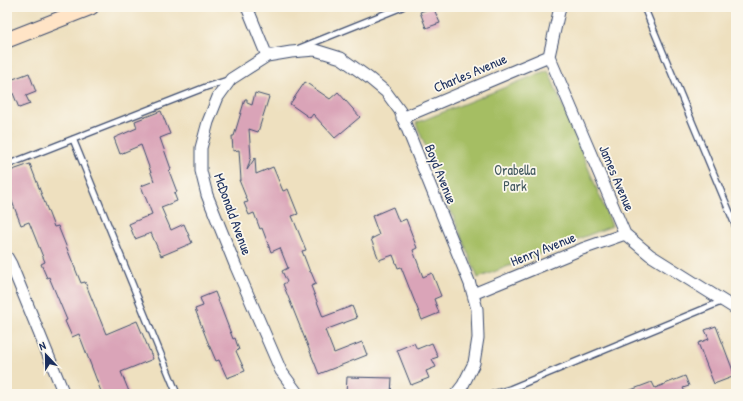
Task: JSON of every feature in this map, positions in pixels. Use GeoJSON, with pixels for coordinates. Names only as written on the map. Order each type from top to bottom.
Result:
{"type":"FeatureCollection","features":[{"type":"Feature","properties":{"kind":"street"},"geometry":{"type":"LineString","coordinates":[[7,40],[91,7]]}},
{"type":"Feature","properties":{"kind":"street"},"geometry":{"type":"LineString","coordinates":[[247,7],[267,56]]}},
{"type":"Feature","properties":{"kind":"street"},"geometry":{"type":"LineString","coordinates":[[550,56],[560,7]]}},
{"type":"Feature","properties":{"kind":"street","name":"Boyd Avenue"},"geometry":{"type":"LineString","coordinates":[[267,56],[315,50],[341,58],[370,78],[386,92],[400,111],[470,284],[477,309],[478,338],[474,363],[456,394]]}},
{"type":"Feature","properties":{"kind":"street","name":"McDonald Avenue"},"geometry":{"type":"LineString","coordinates":[[267,56],[230,79],[218,97],[208,122],[201,148],[201,171],[207,195],[236,268],[281,371],[298,394]]}},
{"type":"Feature","properties":{"kind":"street","name":"Charles Avenue"},"geometry":{"type":"LineString","coordinates":[[402,118],[550,56]]}},
{"type":"Feature","properties":{"kind":"street","name":"James Avenue"},"geometry":{"type":"LineString","coordinates":[[550,56],[625,234],[650,255],[736,309]]}},
{"type":"Feature","properties":{"kind":"street","name":"Henry Avenue"},"geometry":{"type":"LineString","coordinates":[[473,294],[582,249],[625,234]]}},
{"type":"Feature","properties":{"kind":"street"},"geometry":{"type":"LineString","coordinates":[[7,257],[64,394]]}},
{"type":"Feature","properties":{"kind":"lane"},"geometry":{"type":"LineString","coordinates":[[291,52],[402,7]]}},
{"type":"Feature","properties":{"kind":"lane"},"geometry":{"type":"LineString","coordinates":[[644,7],[736,227]]}},
{"type":"Feature","properties":{"kind":"lane"},"geometry":{"type":"LineString","coordinates":[[7,165],[230,79]]}},
{"type":"Feature","properties":{"kind":"lane"},"geometry":{"type":"LineString","coordinates":[[73,139],[176,394]]}},
{"type":"Feature","properties":{"kind":"lane"},"geometry":{"type":"LineString","coordinates":[[493,394],[510,389],[723,301]]}},
{"type":"Feature","properties":{"kind":"green space","name":"Orabella Park"},"geometry":{"type":"Polygon","coordinates":[[[548,70],[612,226],[478,278],[416,123],[548,70]]]}},
{"type":"Feature","properties":{"kind":"building"},"geometry":{"type":"Polygon","coordinates":[[[433,7],[440,23],[426,28],[420,12],[433,7]]]}},
{"type":"Feature","properties":{"kind":"building"},"geometry":{"type":"Polygon","coordinates":[[[29,73],[36,92],[26,96],[30,104],[19,108],[8,81],[29,73]]]}},
{"type":"Feature","properties":{"kind":"building"},"geometry":{"type":"Polygon","coordinates":[[[305,82],[330,99],[338,92],[360,117],[335,138],[313,114],[310,118],[290,104],[305,82]]]}},
{"type":"Feature","properties":{"kind":"building"},"geometry":{"type":"Polygon","coordinates":[[[255,93],[269,97],[258,132],[249,129],[251,157],[247,170],[255,158],[256,174],[273,167],[283,191],[288,189],[298,214],[292,216],[306,250],[302,251],[316,284],[311,286],[323,317],[352,306],[357,318],[325,330],[334,353],[362,342],[367,355],[319,374],[283,284],[287,282],[282,271],[288,268],[280,248],[271,252],[262,228],[260,229],[254,213],[249,215],[244,203],[248,202],[239,180],[241,180],[239,150],[233,151],[232,136],[234,136],[245,99],[247,99],[247,103],[252,105],[255,93]]]}},
{"type":"Feature","properties":{"kind":"building"},"geometry":{"type":"Polygon","coordinates":[[[161,111],[170,134],[160,138],[171,169],[169,171],[177,192],[174,193],[177,201],[161,207],[171,230],[184,224],[192,243],[161,256],[151,233],[135,239],[129,224],[152,214],[141,186],[154,181],[141,145],[120,154],[114,138],[137,128],[135,121],[161,111]]]}},
{"type":"Feature","properties":{"kind":"building"},"geometry":{"type":"Polygon","coordinates":[[[30,164],[54,227],[58,226],[81,283],[85,282],[106,334],[137,321],[153,359],[121,372],[130,394],[102,394],[79,334],[72,337],[65,321],[67,320],[49,277],[47,278],[41,264],[45,262],[29,222],[21,225],[7,188],[7,172],[30,164]]]}},
{"type":"Feature","properties":{"kind":"building"},"geometry":{"type":"Polygon","coordinates":[[[393,207],[399,222],[406,219],[417,248],[413,250],[423,277],[432,273],[441,296],[434,299],[439,313],[422,320],[401,267],[398,268],[393,255],[379,260],[371,239],[379,235],[372,216],[393,207]]]}},
{"type":"Feature","properties":{"kind":"building"},"geometry":{"type":"Polygon","coordinates":[[[215,292],[233,339],[235,338],[239,350],[236,351],[245,371],[227,378],[219,360],[216,361],[195,309],[203,306],[200,298],[215,292]]]}},
{"type":"Feature","properties":{"kind":"building"},"geometry":{"type":"Polygon","coordinates":[[[716,326],[735,376],[714,384],[698,343],[709,339],[705,330],[716,326]]]}},
{"type":"Feature","properties":{"kind":"building"},"geometry":{"type":"Polygon","coordinates":[[[414,343],[417,349],[432,343],[438,357],[432,359],[436,367],[426,371],[429,378],[411,385],[397,350],[414,343]]]}},
{"type":"Feature","properties":{"kind":"building"},"geometry":{"type":"Polygon","coordinates":[[[685,376],[689,386],[683,388],[686,394],[623,394],[652,382],[655,388],[685,376]]]}},
{"type":"Feature","properties":{"kind":"building"},"geometry":{"type":"Polygon","coordinates":[[[347,377],[392,378],[391,394],[346,394],[347,377]]]}}]}
